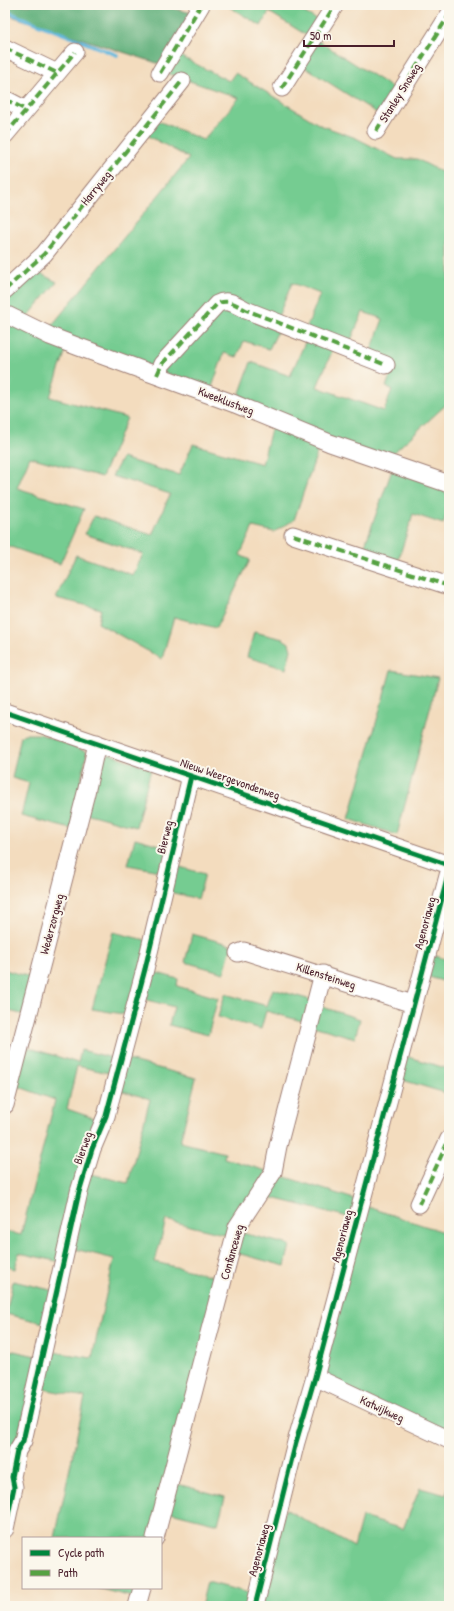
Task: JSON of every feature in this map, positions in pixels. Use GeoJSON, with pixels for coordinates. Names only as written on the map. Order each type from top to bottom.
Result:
{"type":"FeatureCollection","features":[{"type":"Feature","properties":{"kind":"street"},"geometry":{"type":"LineString","coordinates":[[160,73],[201,5]]}},
{"type":"Feature","properties":{"kind":"street"},"geometry":{"type":"LineString","coordinates":[[282,88],[335,5]]}},
{"type":"Feature","properties":{"kind":"street","name":"Stanley Snoweg"},"geometry":{"type":"LineString","coordinates":[[376,131],[449,15]]}},
{"type":"Feature","properties":{"kind":"street"},"geometry":{"type":"LineString","coordinates":[[5,48],[57,73]]}},
{"type":"Feature","properties":{"kind":"street"},"geometry":{"type":"LineString","coordinates":[[5,135],[75,52]]}},
{"type":"Feature","properties":{"kind":"street","name":"Harryweg"},"geometry":{"type":"LineString","coordinates":[[5,290],[44,254],[182,81]]}},
{"type":"Feature","properties":{"kind":"street"},"geometry":{"type":"LineString","coordinates":[[5,99],[26,110]]}},
{"type":"Feature","properties":{"kind":"street"},"geometry":{"type":"LineString","coordinates":[[157,375],[162,364],[217,304],[223,301],[230,301],[246,310],[386,365]]}},
{"type":"Feature","properties":{"kind":"street","name":"Kweeklustweg"},"geometry":{"type":"LineString","coordinates":[[5,314],[50,336],[235,404],[330,443],[449,484]]}},
{"type":"Feature","properties":{"kind":"street"},"geometry":{"type":"LineString","coordinates":[[294,535],[449,586]]}},
{"type":"Feature","properties":{"kind":"street","name":"Nieuw Weergevondenweg"},"geometry":{"type":"LineString","coordinates":[[5,712],[449,865]]}},
{"type":"Feature","properties":{"kind":"street","name":"Wederzorgweg"},"geometry":{"type":"LineString","coordinates":[[5,1105],[86,793],[97,743]]}},
{"type":"Feature","properties":{"kind":"street","name":"Bierweg"},"geometry":{"type":"LineString","coordinates":[[5,1529],[14,1488],[12,1477],[17,1451],[23,1441],[79,1192],[92,1149],[106,1116],[144,969],[191,776]]}},
{"type":"Feature","properties":{"kind":"street","name":"Agenoriaweg"},"geometry":{"type":"LineString","coordinates":[[255,1606],[296,1442],[315,1377],[449,872]]}},
{"type":"Feature","properties":{"kind":"street","name":"Killensteinweg"},"geometry":{"type":"LineString","coordinates":[[238,953],[244,950],[413,1004]]}},
{"type":"Feature","properties":{"kind":"street","name":"Confianceweg"},"geometry":{"type":"LineString","coordinates":[[155,1537],[237,1227],[273,1172],[278,1146],[323,974]]}},
{"type":"Feature","properties":{"kind":"street"},"geometry":{"type":"LineString","coordinates":[[419,1204],[449,1139]]}},
{"type":"Feature","properties":{"kind":"street","name":"Katwijkweg"},"geometry":{"type":"LineString","coordinates":[[315,1377],[449,1440]]}},
{"type":"Feature","properties":{"kind":"street"},"geometry":{"type":"LineString","coordinates":[[137,1606],[142,1589]]}},
{"type":"Feature","properties":{"kind":"green space"},"geometry":{"type":"Polygon","coordinates":[[[5,5],[159,5],[192,13],[163,65],[5,14],[5,5]]]}},
{"type":"Feature","properties":{"kind":"green space"},"geometry":{"type":"Polygon","coordinates":[[[226,5],[291,5],[321,22],[311,38],[269,12],[261,26],[226,5]]]}},
{"type":"Feature","properties":{"kind":"green space"},"geometry":{"type":"Polygon","coordinates":[[[317,40],[396,90],[380,115],[301,65],[317,40]]]}},
{"type":"Feature","properties":{"kind":"green space"},"geometry":{"type":"Polygon","coordinates":[[[180,56],[229,81],[235,73],[320,125],[356,138],[397,159],[417,159],[449,176],[449,402],[392,454],[389,461],[237,401],[251,362],[290,376],[307,338],[333,349],[317,387],[384,411],[392,389],[386,387],[394,365],[369,356],[383,319],[363,312],[348,347],[306,329],[320,294],[292,283],[277,319],[232,299],[155,368],[48,330],[189,158],[145,134],[156,120],[203,140],[239,98],[169,74],[180,56]]]}},
{"type":"Feature","properties":{"kind":"green space"},"geometry":{"type":"Polygon","coordinates":[[[33,270],[57,282],[25,320],[5,309],[5,295],[33,270]]]}},
{"type":"Feature","properties":{"kind":"green space"},"geometry":{"type":"Polygon","coordinates":[[[222,304],[280,327],[269,349],[244,341],[237,357],[224,353],[211,390],[161,372],[222,304]]]}},
{"type":"Feature","properties":{"kind":"green space"},"geometry":{"type":"Polygon","coordinates":[[[5,318],[67,347],[50,397],[127,418],[102,477],[30,457],[17,488],[84,509],[60,564],[5,545],[5,318]]]}},
{"type":"Feature","properties":{"kind":"green space"},"geometry":{"type":"Polygon","coordinates":[[[272,425],[320,444],[294,520],[274,532],[253,527],[240,555],[250,560],[216,628],[174,617],[162,659],[98,623],[101,609],[56,598],[76,555],[133,575],[143,554],[85,534],[94,516],[152,535],[170,494],[112,476],[122,458],[179,475],[193,444],[262,464],[272,425]]]}},
{"type":"Feature","properties":{"kind":"green space"},"geometry":{"type":"Polygon","coordinates":[[[392,470],[449,489],[449,508],[443,524],[413,514],[397,564],[362,553],[392,470]]]}},
{"type":"Feature","properties":{"kind":"green space"},"geometry":{"type":"Polygon","coordinates":[[[254,632],[283,639],[289,643],[291,650],[286,669],[247,657],[254,632]]]}},
{"type":"Feature","properties":{"kind":"green space"},"geometry":{"type":"Polygon","coordinates":[[[391,670],[438,678],[397,835],[349,819],[391,670]]]}},
{"type":"Feature","properties":{"kind":"green space"},"geometry":{"type":"Polygon","coordinates":[[[24,734],[40,734],[87,752],[71,829],[21,816],[29,783],[12,778],[21,736],[24,734]]]}},
{"type":"Feature","properties":{"kind":"green space"},"geometry":{"type":"Polygon","coordinates":[[[110,754],[151,769],[136,827],[85,813],[100,759],[110,754]]]}},
{"type":"Feature","properties":{"kind":"green space"},"geometry":{"type":"Polygon","coordinates":[[[135,838],[170,848],[164,872],[128,865],[135,838]]]}},
{"type":"Feature","properties":{"kind":"green space"},"geometry":{"type":"Polygon","coordinates":[[[173,865],[205,874],[198,899],[166,891],[173,865]]]}},
{"type":"Feature","properties":{"kind":"green space"},"geometry":{"type":"Polygon","coordinates":[[[113,932],[149,941],[129,1015],[92,1009],[113,932]]]}},
{"type":"Feature","properties":{"kind":"green space"},"geometry":{"type":"Polygon","coordinates":[[[192,934],[232,945],[224,973],[185,962],[192,934]]]}},
{"type":"Feature","properties":{"kind":"green space"},"geometry":{"type":"Polygon","coordinates":[[[432,955],[449,960],[449,983],[426,976],[432,955]]]}},
{"type":"Feature","properties":{"kind":"green space"},"geometry":{"type":"Polygon","coordinates":[[[5,970],[34,978],[25,1015],[5,1010],[5,970]]]}},
{"type":"Feature","properties":{"kind":"green space"},"geometry":{"type":"Polygon","coordinates":[[[147,970],[178,979],[177,986],[218,998],[208,1035],[169,1025],[174,1007],[139,998],[147,970]]]}},
{"type":"Feature","properties":{"kind":"green space"},"geometry":{"type":"Polygon","coordinates":[[[273,989],[311,1000],[305,1022],[266,1011],[261,1029],[218,1017],[225,994],[267,1006],[273,989]]]}},
{"type":"Feature","properties":{"kind":"green space"},"geometry":{"type":"Polygon","coordinates":[[[319,1006],[360,1019],[355,1038],[313,1026],[319,1006]]]}},
{"type":"Feature","properties":{"kind":"green space"},"geometry":{"type":"Polygon","coordinates":[[[24,1046],[78,1063],[81,1050],[117,1059],[113,1074],[77,1066],[67,1109],[102,1121],[61,1262],[19,1253],[15,1269],[5,1266],[5,1231],[21,1235],[55,1100],[14,1085],[24,1046]]]}},
{"type":"Feature","properties":{"kind":"green space"},"geometry":{"type":"Polygon","coordinates":[[[405,1056],[449,1069],[449,1094],[399,1079],[405,1056]]]}},
{"type":"Feature","properties":{"kind":"green space"},"geometry":{"type":"Polygon","coordinates":[[[124,1059],[196,1078],[180,1142],[225,1153],[224,1158],[267,1171],[231,1236],[166,1220],[155,1262],[221,1278],[152,1537],[55,1537],[85,1397],[38,1388],[47,1351],[92,1358],[114,1259],[71,1248],[87,1173],[128,1183],[150,1099],[116,1089],[124,1059]]]}},
{"type":"Feature","properties":{"kind":"green space"},"geometry":{"type":"Polygon","coordinates":[[[276,1174],[357,1200],[352,1218],[261,1195],[276,1174]]]}},
{"type":"Feature","properties":{"kind":"green space"},"geometry":{"type":"Polygon","coordinates":[[[365,1206],[449,1234],[449,1436],[323,1377],[365,1206]]]}},
{"type":"Feature","properties":{"kind":"green space"},"geometry":{"type":"Polygon","coordinates":[[[238,1232],[290,1245],[285,1266],[233,1252],[238,1232]]]}},
{"type":"Feature","properties":{"kind":"green space"},"geometry":{"type":"Polygon","coordinates":[[[13,1281],[55,1291],[48,1324],[6,1314],[13,1281]]]}},
{"type":"Feature","properties":{"kind":"green space"},"geometry":{"type":"Polygon","coordinates":[[[5,1349],[40,1357],[15,1449],[5,1447],[5,1349]]]}},
{"type":"Feature","properties":{"kind":"green space"},"geometry":{"type":"Polygon","coordinates":[[[174,1483],[225,1497],[218,1524],[167,1511],[174,1483]]]}},
{"type":"Feature","properties":{"kind":"green space"},"geometry":{"type":"Polygon","coordinates":[[[449,1484],[449,1606],[260,1606],[285,1509],[354,1547],[362,1517],[403,1529],[420,1488],[446,1495],[449,1484]]]}},
{"type":"Feature","properties":{"kind":"green space"},"geometry":{"type":"Polygon","coordinates":[[[207,1582],[253,1594],[250,1606],[201,1606],[207,1582]]]}},
{"type":"Feature","properties":{"kind":"green space"},"geometry":{"type":"Polygon","coordinates":[[[101,1589],[138,1589],[136,1598],[101,1589]]]}},
{"type":"Feature","properties":{"kind":"waterway"},"geometry":{"type":"LineString","coordinates":[[5,11],[117,55]]}},
{"type":"Feature","properties":{"kind":"marked path"},"geometry":{"type":"LineString","coordinates":[[160,73],[201,5]]}},
{"type":"Feature","properties":{"kind":"marked path"},"geometry":{"type":"LineString","coordinates":[[282,88],[335,5]]}},
{"type":"Feature","properties":{"kind":"marked path"},"geometry":{"type":"LineString","coordinates":[[376,131],[449,15]]}},
{"type":"Feature","properties":{"kind":"marked path"},"geometry":{"type":"LineString","coordinates":[[5,48],[57,73]]}},
{"type":"Feature","properties":{"kind":"marked path"},"geometry":{"type":"LineString","coordinates":[[5,135],[75,52]]}},
{"type":"Feature","properties":{"kind":"marked path"},"geometry":{"type":"LineString","coordinates":[[5,290],[44,254],[182,81]]}},
{"type":"Feature","properties":{"kind":"marked path"},"geometry":{"type":"LineString","coordinates":[[5,99],[26,110]]}},
{"type":"Feature","properties":{"kind":"marked path"},"geometry":{"type":"LineString","coordinates":[[157,375],[162,364],[217,304],[221,302],[232,303],[246,310],[386,365]]}},
{"type":"Feature","properties":{"kind":"marked path"},"geometry":{"type":"LineString","coordinates":[[293,535],[449,586]]}},
{"type":"Feature","properties":{"kind":"marked path"},"geometry":{"type":"LineString","coordinates":[[419,1204],[449,1139]]}},
{"type":"Feature","properties":{"kind":"cycle path"},"geometry":{"type":"LineString","coordinates":[[5,712],[449,865]]}},
{"type":"Feature","properties":{"kind":"cycle path"},"geometry":{"type":"LineString","coordinates":[[5,1529],[14,1487],[12,1477],[17,1451],[23,1441],[79,1192],[92,1149],[106,1116],[145,969],[191,776]]}},
{"type":"Feature","properties":{"kind":"cycle path"},"geometry":{"type":"LineString","coordinates":[[255,1606],[296,1442],[315,1377],[449,872]]}}]}
